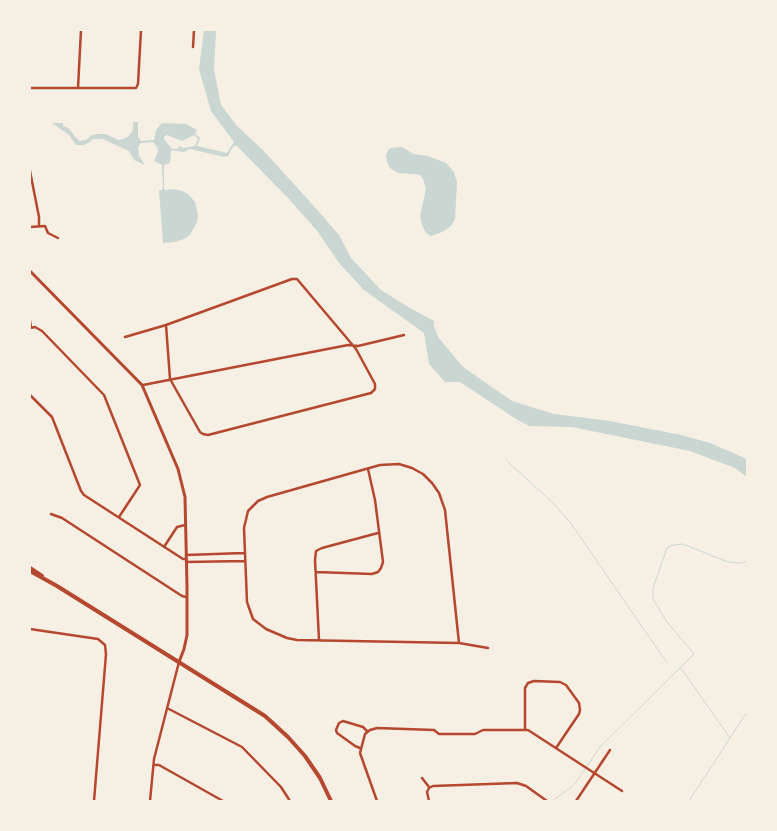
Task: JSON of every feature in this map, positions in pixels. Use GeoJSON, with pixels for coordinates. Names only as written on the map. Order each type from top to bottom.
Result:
{"type":"FeatureCollection","features":[{"type":"Feature","properties":{"kind":"main road"},"geometry":{"type":"LineString","coordinates":[[30,570],[252,707],[277,726],[305,756],[320,778],[331,801]]}},
{"type":"Feature","properties":{"kind":"street"},"geometry":{"type":"LineString","coordinates":[[78,88],[81,30]]}},
{"type":"Feature","properties":{"kind":"street"},"geometry":{"type":"LineString","coordinates":[[30,88],[136,88],[138,84],[141,30]]}},
{"type":"Feature","properties":{"kind":"street"},"geometry":{"type":"LineString","coordinates":[[193,47],[194,30]]}},
{"type":"Feature","properties":{"kind":"street"},"geometry":{"type":"LineString","coordinates":[[30,171],[39,226]]}},
{"type":"Feature","properties":{"kind":"street"},"geometry":{"type":"LineString","coordinates":[[30,227],[45,226],[48,232],[58,238]]}},
{"type":"Feature","properties":{"kind":"street"},"geometry":{"type":"LineString","coordinates":[[30,272],[142,385],[181,476],[185,497],[187,635],[154,765],[150,801]]}},
{"type":"Feature","properties":{"kind":"street"},"geometry":{"type":"LineString","coordinates":[[125,337],[166,325],[294,278],[300,282],[353,345],[375,384],[374,392],[208,435],[203,434],[200,432],[170,379],[166,325]]}},
{"type":"Feature","properties":{"kind":"street"},"geometry":{"type":"LineString","coordinates":[[30,321],[31,328],[35,327],[42,331],[104,395],[140,485],[119,517]]}},
{"type":"Feature","properties":{"kind":"street"},"geometry":{"type":"LineString","coordinates":[[142,385],[353,345],[358,346],[404,335]]}},
{"type":"Feature","properties":{"kind":"street"},"geometry":{"type":"LineString","coordinates":[[30,395],[52,417],[81,491],[182,559],[245,561]]}},
{"type":"Feature","properties":{"kind":"street"},"geometry":{"type":"LineString","coordinates":[[459,644],[445,510],[439,493],[423,474],[406,466],[386,464],[267,497],[258,501],[248,511],[244,522],[248,608],[257,623],[272,632],[287,638],[459,644],[488,648]]}},
{"type":"Feature","properties":{"kind":"street"},"geometry":{"type":"LineString","coordinates":[[316,572],[372,574],[377,573],[381,568],[383,562],[375,500],[368,469]]}},
{"type":"Feature","properties":{"kind":"street"},"geometry":{"type":"LineString","coordinates":[[51,514],[62,518],[186,597]]}},
{"type":"Feature","properties":{"kind":"street"},"geometry":{"type":"LineString","coordinates":[[164,547],[177,527],[185,525]]}},
{"type":"Feature","properties":{"kind":"street"},"geometry":{"type":"LineString","coordinates":[[319,640],[315,556],[318,550],[378,533]]}},
{"type":"Feature","properties":{"kind":"street"},"geometry":{"type":"LineString","coordinates":[[186,559],[244,553]]}},
{"type":"Feature","properties":{"kind":"street"},"geometry":{"type":"LineString","coordinates":[[30,629],[98,639],[104,643],[106,649],[94,801]]}},
{"type":"Feature","properties":{"kind":"street"},"geometry":{"type":"LineString","coordinates":[[525,730],[525,688],[528,683],[534,680],[560,682],[566,685],[579,703],[580,710],[556,748]]}},
{"type":"Feature","properties":{"kind":"street"},"geometry":{"type":"LineString","coordinates":[[167,708],[242,747],[281,787],[290,801]]}},
{"type":"Feature","properties":{"kind":"street"},"geometry":{"type":"LineString","coordinates":[[360,748],[337,734],[336,730],[339,723],[342,721],[363,727],[367,732]]}},
{"type":"Feature","properties":{"kind":"street"},"geometry":{"type":"LineString","coordinates":[[377,801],[361,759],[360,748],[367,732],[377,728],[434,730],[439,734],[475,734],[483,730],[525,730],[532,732],[622,791]]}},
{"type":"Feature","properties":{"kind":"street"},"geometry":{"type":"LineString","coordinates":[[576,801],[610,750]]}},
{"type":"Feature","properties":{"kind":"street"},"geometry":{"type":"LineString","coordinates":[[154,765],[223,801]]}},
{"type":"Feature","properties":{"kind":"street"},"geometry":{"type":"LineString","coordinates":[[422,778],[429,788]]}},
{"type":"Feature","properties":{"kind":"street"},"geometry":{"type":"LineString","coordinates":[[429,788],[438,785],[517,783],[526,786],[547,801]]}},
{"type":"Feature","properties":{"kind":"street"},"geometry":{"type":"LineString","coordinates":[[429,788],[427,792],[429,801]]}},
{"type":"Feature","properties":{"kind":"shaded area"},"geometry":{"type":"Polygon","coordinates":[[[204,30],[218,30],[216,32],[214,69],[221,105],[237,126],[264,151],[339,235],[351,258],[381,290],[434,321],[438,337],[463,367],[512,401],[554,414],[610,421],[681,435],[710,443],[747,459],[747,477],[735,468],[690,451],[572,427],[529,426],[460,382],[445,382],[429,364],[424,333],[364,290],[339,263],[318,232],[290,200],[236,145],[228,156],[224,157],[190,149],[184,152],[171,150],[170,163],[164,165],[164,188],[165,190],[174,189],[188,194],[195,202],[198,216],[190,235],[175,242],[163,243],[159,190],[162,190],[163,187],[162,165],[154,161],[158,152],[153,142],[141,143],[138,147],[139,156],[145,165],[134,160],[129,151],[103,139],[93,139],[84,145],[76,145],[69,135],[52,123],[63,123],[63,126],[68,128],[79,141],[98,134],[106,134],[118,140],[123,139],[128,137],[133,130],[133,122],[138,122],[138,137],[141,141],[154,140],[156,130],[162,123],[186,124],[197,130],[195,134],[200,138],[197,146],[227,153],[234,142],[211,111],[199,69],[204,30]],[[167,135],[164,137],[172,149],[177,149],[180,146],[183,148],[195,146],[198,139],[194,135],[182,141],[167,135]]]}},
{"type":"Feature","properties":{"kind":"shaded area"},"geometry":{"type":"Polygon","coordinates":[[[402,147],[414,154],[428,156],[446,163],[454,172],[457,183],[455,219],[451,226],[442,232],[431,236],[426,233],[422,225],[420,216],[426,189],[420,175],[398,173],[390,168],[387,162],[388,150],[402,147]]]}},
{"type":"Feature","properties":{"kind":"waterway"},"geometry":{"type":"LineString","coordinates":[[507,461],[553,503],[570,522],[667,663]]}},
{"type":"Feature","properties":{"kind":"waterway"},"geometry":{"type":"LineString","coordinates":[[552,801],[574,785],[600,747],[694,654],[667,622],[653,599],[653,588],[667,548],[683,544],[728,562],[740,563],[747,561]]}},
{"type":"Feature","properties":{"kind":"waterway"},"geometry":{"type":"LineString","coordinates":[[681,668],[730,738]]}},
{"type":"Feature","properties":{"kind":"waterway"},"geometry":{"type":"LineString","coordinates":[[689,801],[747,712]]}}]}
